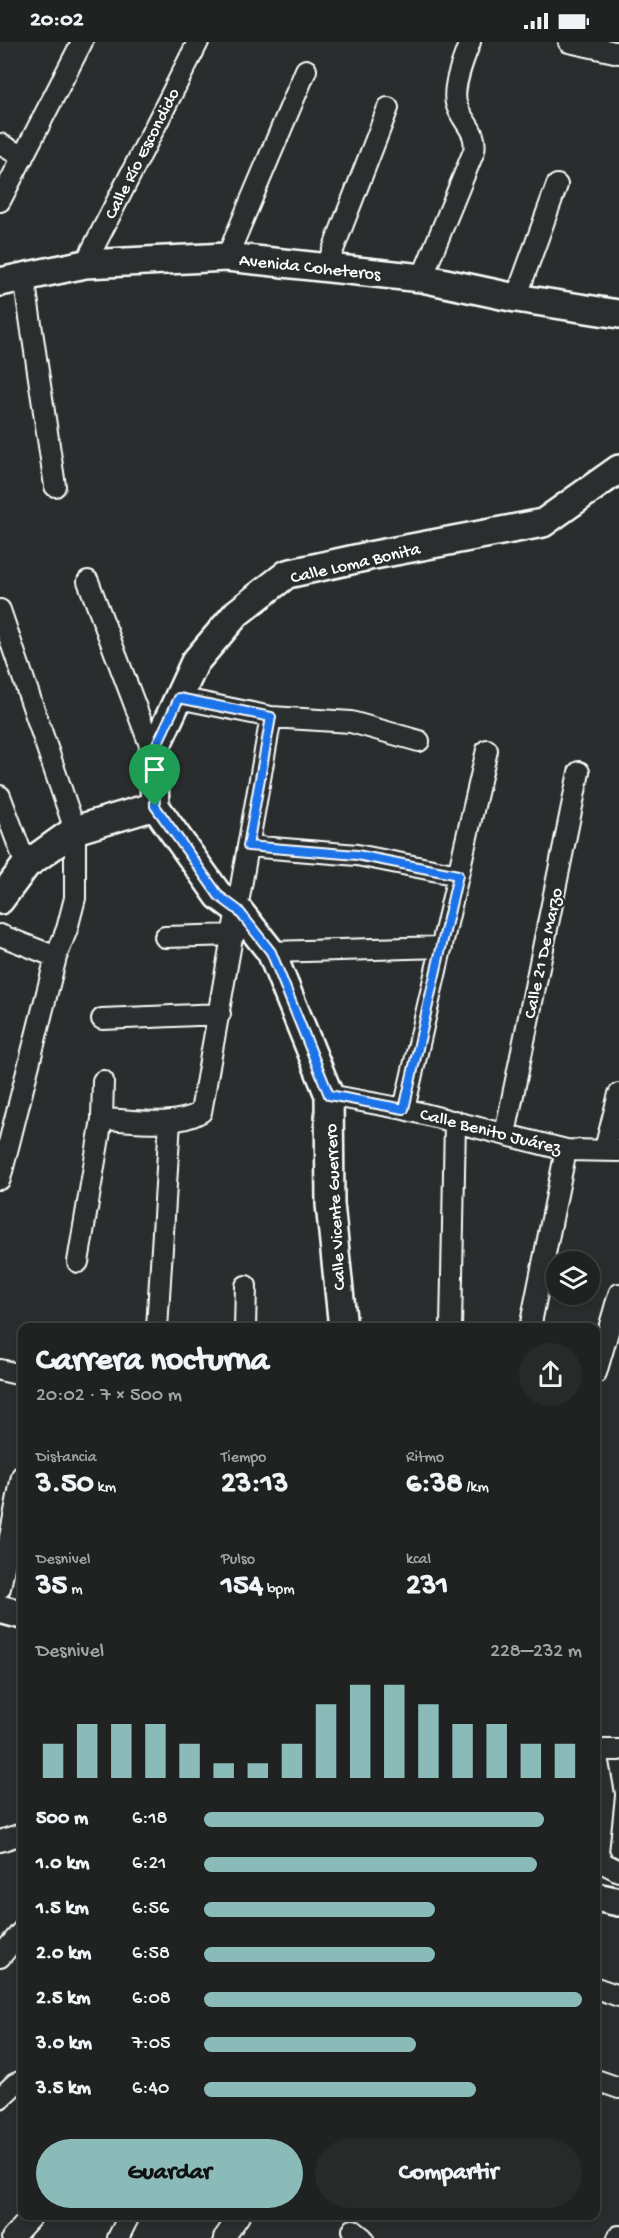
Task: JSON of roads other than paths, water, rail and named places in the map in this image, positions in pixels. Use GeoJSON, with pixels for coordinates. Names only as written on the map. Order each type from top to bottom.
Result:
{"type":"FeatureCollection","features":[{"type":"Feature","properties":{"kind":"street"},"geometry":{"type":"LineString","coordinates":[[0,201],[82,42]]}},
{"type":"Feature","properties":{"kind":"street","name":"Calle Río Escondido"},"geometry":{"type":"LineString","coordinates":[[84,264],[198,42]]}},
{"type":"Feature","properties":{"kind":"street"},"geometry":{"type":"LineString","coordinates":[[573,42],[619,52]]}},
{"type":"Feature","properties":{"kind":"street"},"geometry":{"type":"LineString","coordinates":[[422,278],[476,142],[474,133],[456,104],[465,44]]}},
{"type":"Feature","properties":{"kind":"street"},"geometry":{"type":"LineString","coordinates":[[228,256],[306,70]]}},
{"type":"Feature","properties":{"kind":"street"},"geometry":{"type":"LineString","coordinates":[[326,267],[388,108]]}},
{"type":"Feature","properties":{"kind":"street"},"geometry":{"type":"LineString","coordinates":[[0,144],[23,157]]}},
{"type":"Feature","properties":{"kind":"street"},"geometry":{"type":"LineString","coordinates":[[516,298],[557,185]]}},
{"type":"Feature","properties":{"kind":"street","name":"Avenida Coheteros"},"geometry":{"type":"LineString","coordinates":[[12,280],[84,264],[228,256],[422,278],[516,298],[619,314]]}},
{"type":"Feature","properties":{"kind":"street"},"geometry":{"type":"LineString","coordinates":[[12,280],[55,486]]}},
{"type":"Feature","properties":{"kind":"street","name":"Calle Loma Bonita"},"geometry":{"type":"LineString","coordinates":[[155,806],[153,753],[195,662],[237,613],[287,574],[543,523],[619,469]]}},
{"type":"Feature","properties":{"kind":"street"},"geometry":{"type":"LineString","coordinates":[[87,581],[153,753]]}},
{"type":"Feature","properties":{"kind":"street"},"geometry":{"type":"LineString","coordinates":[[0,610],[75,830],[75,898],[67,929],[56,957],[0,1179]]}},
{"type":"Feature","properties":{"kind":"street"},"geometry":{"type":"LineString","coordinates":[[179,698],[271,717],[351,722],[419,741]]}},
{"type":"Feature","properties":{"kind":"street"},"geometry":{"type":"LineString","coordinates":[[102,1119],[170,1121],[194,1116],[201,1112],[271,717]]}},
{"type":"Feature","properties":{"kind":"street"},"geometry":{"type":"LineString","coordinates":[[404,1109],[487,750]]}},
{"type":"Feature","properties":{"kind":"street","name":"Calle 21 De Marzo"},"geometry":{"type":"LineString","coordinates":[[505,1134],[579,772]]}},
{"type":"Feature","properties":{"kind":"street"},"geometry":{"type":"LineString","coordinates":[[0,796],[26,865]]}},
{"type":"Feature","properties":{"kind":"street"},"geometry":{"type":"LineString","coordinates":[[0,900],[26,865],[75,830],[155,806]]}},
{"type":"Feature","properties":{"kind":"street","name":"Calle Vicente Guerrero"},"geometry":{"type":"LineString","coordinates":[[155,806],[236,923],[271,952],[329,1095],[330,1204],[342,1323]]}},
{"type":"Feature","properties":{"kind":"street"},"geometry":{"type":"LineString","coordinates":[[248,846],[357,855],[458,875]]}},
{"type":"Feature","properties":{"kind":"street"},"geometry":{"type":"LineString","coordinates":[[165,938],[236,923]]}},
{"type":"Feature","properties":{"kind":"street"},"geometry":{"type":"LineString","coordinates":[[0,935],[56,957]]}},
{"type":"Feature","properties":{"kind":"street"},"geometry":{"type":"LineString","coordinates":[[271,952],[442,947]]}},
{"type":"Feature","properties":{"kind":"street"},"geometry":{"type":"LineString","coordinates":[[102,1019],[220,1014]]}},
{"type":"Feature","properties":{"kind":"street"},"geometry":{"type":"LineString","coordinates":[[78,1262],[102,1119],[103,1081]]}},
{"type":"Feature","properties":{"kind":"street"},"geometry":{"type":"LineString","coordinates":[[612,1150],[619,1094]]}},
{"type":"Feature","properties":{"kind":"street","name":"Calle Benito Juárez"},"geometry":{"type":"LineString","coordinates":[[329,1095],[404,1109],[566,1150],[612,1150]]}},
{"type":"Feature","properties":{"kind":"street"},"geometry":{"type":"LineString","coordinates":[[157,1323],[170,1121]]}},
{"type":"Feature","properties":{"kind":"street"},"geometry":{"type":"LineString","coordinates":[[451,1323],[455,1121]]}},
{"type":"Feature","properties":{"kind":"street"},"geometry":{"type":"LineString","coordinates":[[531,1323],[566,1150]]}},
{"type":"Feature","properties":{"kind":"street"},"geometry":{"type":"LineString","coordinates":[[245,1323],[246,1286]]}},
{"type":"Feature","properties":{"kind":"street"},"geometry":{"type":"LineString","coordinates":[[600,1359],[619,1294]]}},
{"type":"Feature","properties":{"kind":"street"},"geometry":{"type":"LineString","coordinates":[[0,1370],[18,1374]]}},
{"type":"Feature","properties":{"kind":"street"},"geometry":{"type":"LineString","coordinates":[[0,1588],[18,1496]]}},
{"type":"Feature","properties":{"kind":"street"},"geometry":{"type":"LineString","coordinates":[[0,1610],[18,1614]]}},
{"type":"Feature","properties":{"kind":"street"},"geometry":{"type":"LineString","coordinates":[[600,1750],[619,1750]]}},
{"type":"Feature","properties":{"kind":"street"},"geometry":{"type":"LineString","coordinates":[[600,1772],[604,1795],[600,1833]]}},
{"type":"Feature","properties":{"kind":"street"},"geometry":{"type":"LineString","coordinates":[[0,1841],[18,1835]]}},
{"type":"Feature","properties":{"kind":"street"},"geometry":{"type":"LineString","coordinates":[[600,1856],[603,1863],[619,1871]]}},
{"type":"Feature","properties":{"kind":"street"},"geometry":{"type":"LineString","coordinates":[[600,1898],[619,1902]]}},
{"type":"Feature","properties":{"kind":"street"},"geometry":{"type":"LineString","coordinates":[[0,1957],[18,1936]]}},
{"type":"Feature","properties":{"kind":"street"},"geometry":{"type":"LineString","coordinates":[[600,1989],[619,1996]]}},
{"type":"Feature","properties":{"kind":"street"},"geometry":{"type":"LineString","coordinates":[[600,2081],[619,2088]]}},
{"type":"Feature","properties":{"kind":"street"},"geometry":{"type":"LineString","coordinates":[[0,2098],[18,2083]]}},
{"type":"Feature","properties":{"kind":"street"},"geometry":{"type":"LineString","coordinates":[[12,2238],[28,2220]]}},
{"type":"Feature","properties":{"kind":"street"},"geometry":{"type":"LineString","coordinates":[[118,2238],[127,2220]]}},
{"type":"Feature","properties":{"kind":"street"},"geometry":{"type":"LineString","coordinates":[[224,2238],[236,2220]]}}]}
